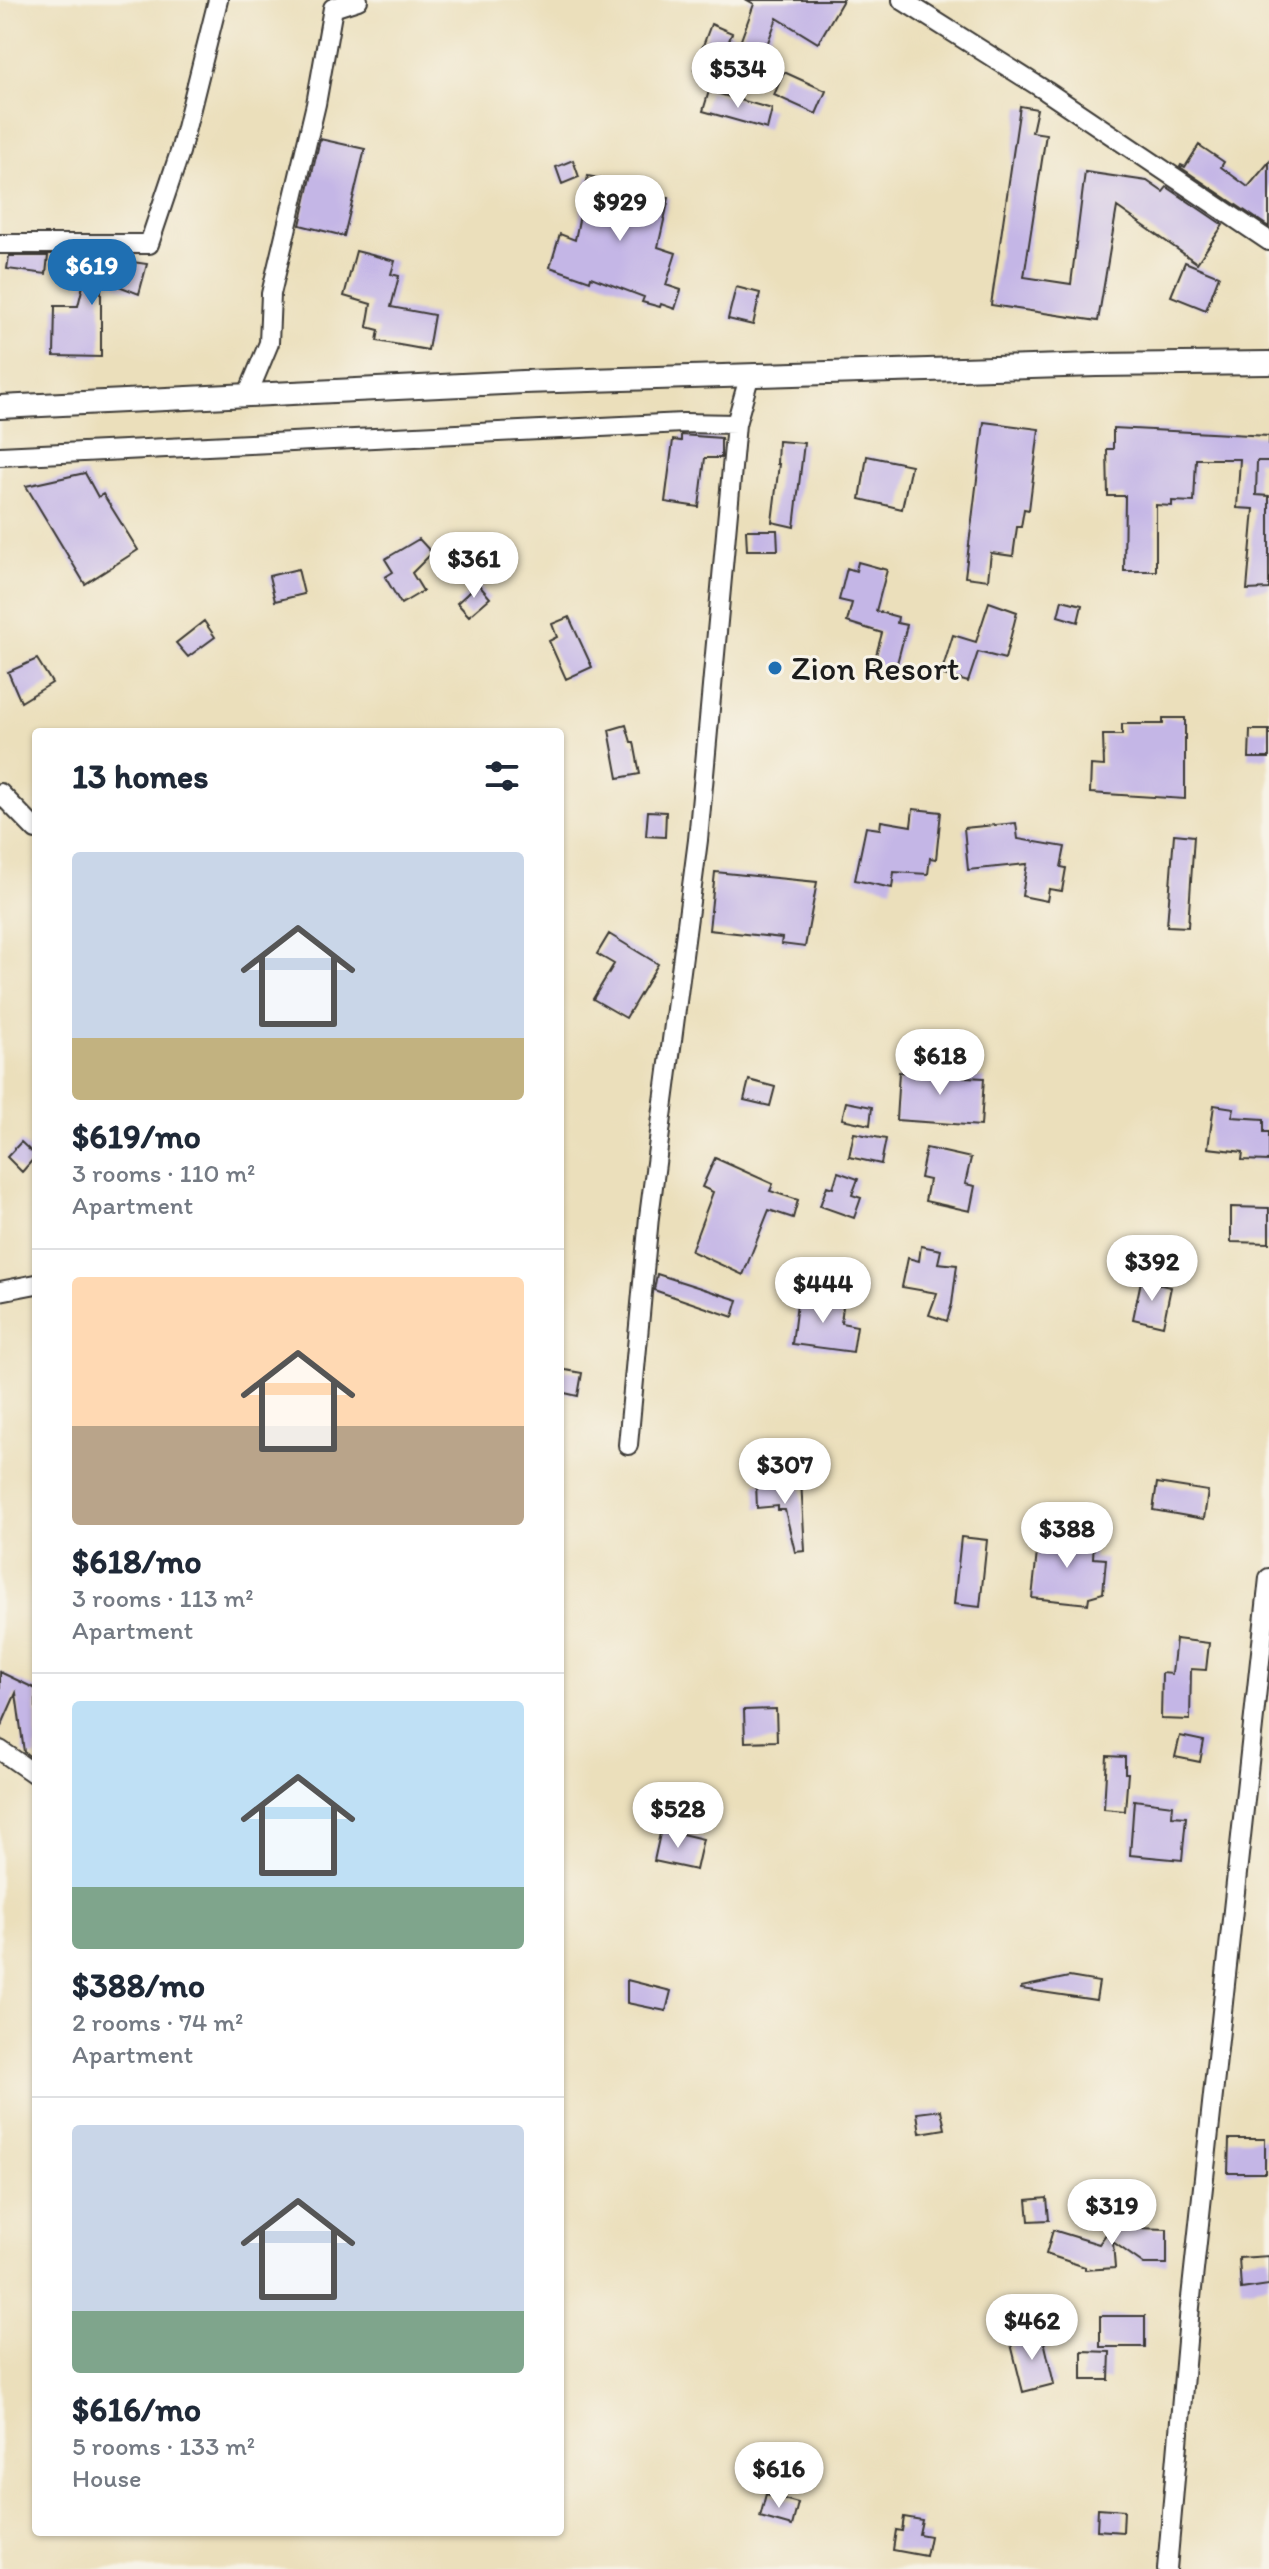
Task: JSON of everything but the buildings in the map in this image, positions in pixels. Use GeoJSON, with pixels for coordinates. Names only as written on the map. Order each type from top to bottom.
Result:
{"type":"FeatureCollection","features":[{"type":"Feature","properties":{"kind":"street"},"geometry":{"type":"LineString","coordinates":[[0,244],[149,244],[180,152],[218,0]]}},
{"type":"Feature","properties":{"kind":"street"},"geometry":{"type":"LineString","coordinates":[[247,396],[269,343],[271,294],[316,104],[333,8],[358,0]]}},
{"type":"Feature","properties":{"kind":"street"},"geometry":{"type":"LineString","coordinates":[[902,0],[1046,91],[1269,241]]}},
{"type":"Feature","properties":{"kind":"street"},"geometry":{"type":"LineString","coordinates":[[0,407],[750,374],[1269,363]]}},
{"type":"Feature","properties":{"kind":"street"},"geometry":{"type":"LineString","coordinates":[[628,1445],[649,1217],[698,840],[736,424],[750,374]]}},
{"type":"Feature","properties":{"kind":"street"},"geometry":{"type":"LineString","coordinates":[[0,456],[668,424],[736,424]]}},
{"type":"Feature","properties":{"kind":"street"},"geometry":{"type":"LineString","coordinates":[[0,793],[32,826]]}},
{"type":"Feature","properties":{"kind":"street"},"geometry":{"type":"LineString","coordinates":[[0,1291],[32,1285]]}},
{"type":"Feature","properties":{"kind":"street"},"geometry":{"type":"LineString","coordinates":[[1167,2569],[1190,2307],[1269,1578]]}},
{"type":"Feature","properties":{"kind":"street"},"geometry":{"type":"LineString","coordinates":[[0,1750],[32,1772]]}},
{"type":"Feature","properties":{"kind":"place","name":"Zion Resort"},"geometry":{"type":"Point","coordinates":[775,668]}}]}
